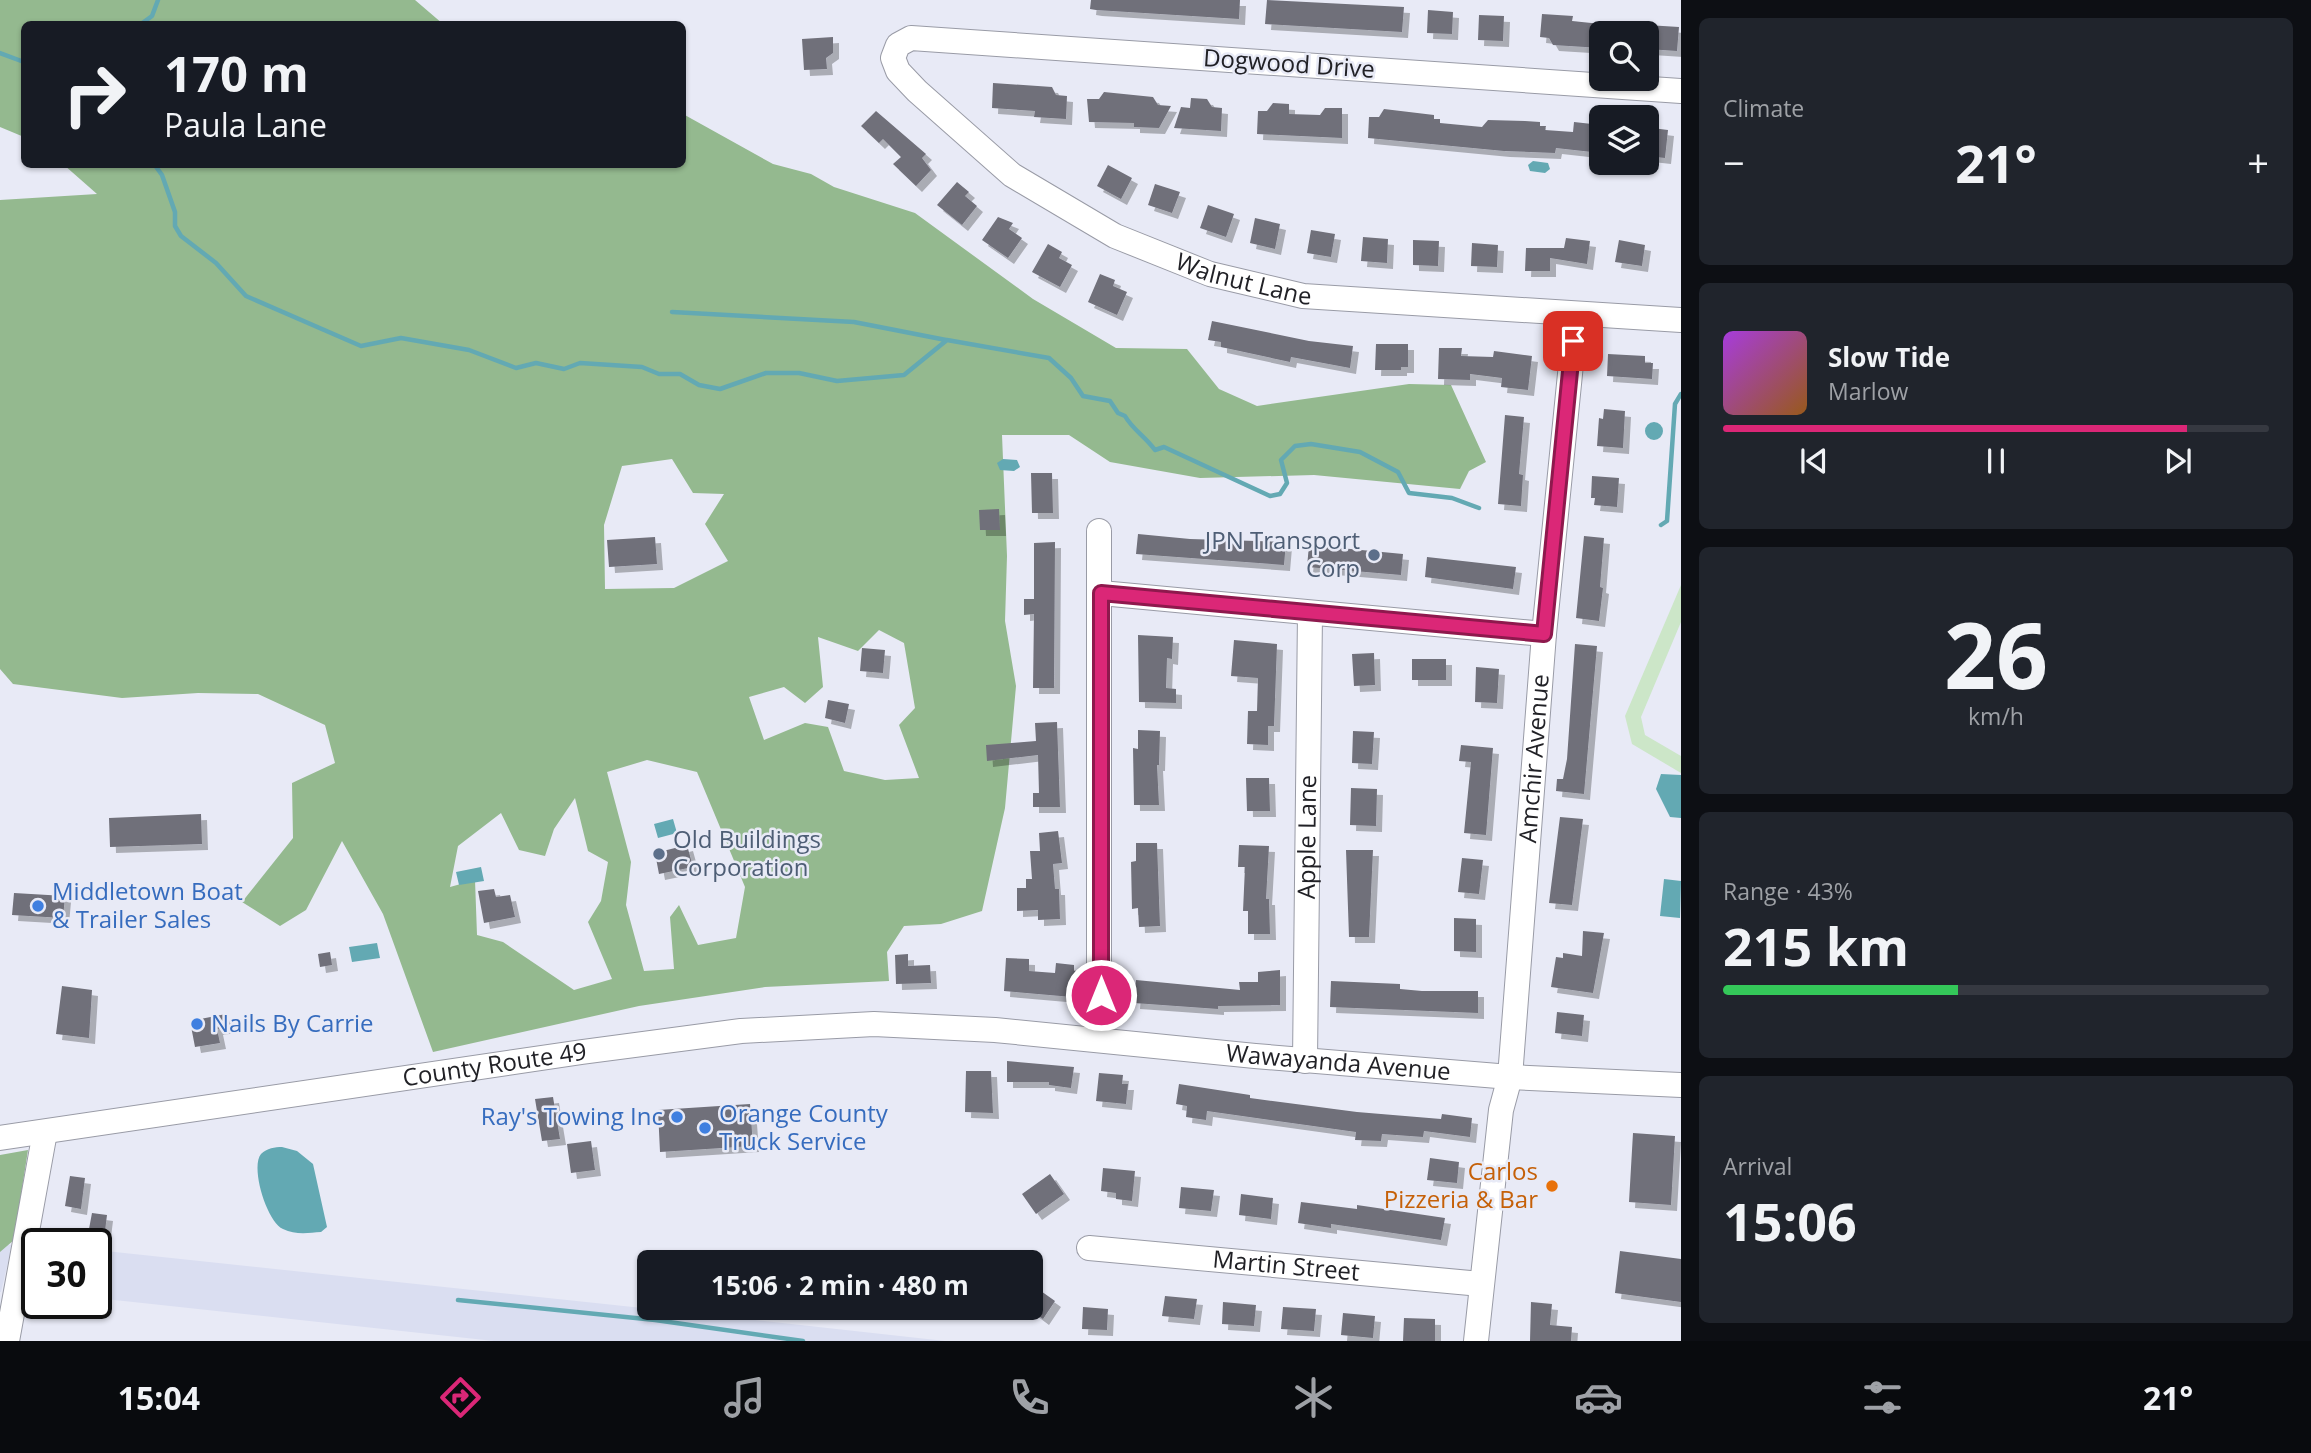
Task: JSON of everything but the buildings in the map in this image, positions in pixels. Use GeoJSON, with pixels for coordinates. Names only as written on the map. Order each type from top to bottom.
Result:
{"type":"FeatureCollection","features":[{"type":"Feature","properties":{"kind":"street","name":"Dogwood Drive"},"geometry":{"type":"LineString","coordinates":[[898,45],[911,38],[1681,91]]}},
{"type":"Feature","properties":{"kind":"street","name":"Walnut Lane"},"geometry":{"type":"LineString","coordinates":[[898,45],[893,58],[898,71],[1012,175],[1066,209],[1142,249],[1210,274],[1303,296],[1681,320]]}},
{"type":"Feature","properties":{"kind":"street","name":"Amchir Avenue"},"geometry":{"type":"LineString","coordinates":[[1476,1341],[1501,1110],[1510,1077],[1544,634],[1576,314]]}},
{"type":"Feature","properties":{"kind":"street"},"geometry":{"type":"LineString","coordinates":[[1099,530],[1099,1040]]}},
{"type":"Feature","properties":{"kind":"street"},"geometry":{"type":"LineString","coordinates":[[1101,593],[1427,621],[1544,634]]}},
{"type":"Feature","properties":{"kind":"street","name":"Apple Lane"},"geometry":{"type":"LineString","coordinates":[[1305,1061],[1310,613]]}},
{"type":"Feature","properties":{"kind":"street","name":"County Route 49"},"geometry":{"type":"LineString","coordinates":[[0,1138],[741,1031],[874,1024],[995,1030]]}},
{"type":"Feature","properties":{"kind":"street","name":"Wawayanda Avenue"},"geometry":{"type":"LineString","coordinates":[[995,1030],[1305,1061],[1510,1077],[1681,1085]]}},
{"type":"Feature","properties":{"kind":"street"},"geometry":{"type":"LineString","coordinates":[[6,1341],[45,1132]]}},
{"type":"Feature","properties":{"kind":"street","name":"Martin Street"},"geometry":{"type":"LineString","coordinates":[[1089,1248],[1481,1284]]}},
{"type":"Feature","properties":{"kind":"shaded area"},"geometry":{"type":"Polygon","coordinates":[[[0,1244],[12,1245],[1,1292],[0,1292],[0,1244]]]}},
{"type":"Feature","properties":{"kind":"shaded area"},"geometry":{"type":"Polygon","coordinates":[[[112,1252],[637,1307],[637,1320],[755,1320],[945,1341],[494,1341],[112,1300],[112,1252]]]}},
{"type":"Feature","properties":{"kind":"green space"},"geometry":{"type":"Polygon","coordinates":[[[0,0],[415,0],[440,21],[21,21],[21,136],[0,127],[0,0]]]}},
{"type":"Feature","properties":{"kind":"green space"},"geometry":{"type":"Polygon","coordinates":[[[686,116],[773,164],[811,174],[834,187],[915,213],[1033,299],[1116,348],[1187,349],[1219,389],[1257,406],[1409,384],[1451,385],[1486,462],[1469,471],[1460,489],[1314,475],[1200,478],[1110,462],[1069,435],[1002,435],[1007,556],[1005,621],[1016,686],[1005,808],[982,911],[941,924],[904,926],[887,952],[889,981],[765,987],[639,1006],[433,1052],[383,914],[342,841],[306,910],[280,926],[242,902],[293,838],[292,783],[335,763],[325,725],[258,694],[198,693],[122,698],[13,684],[0,669],[0,200],[97,194],[67,168],[686,168],[686,116]],[[672,459],[622,466],[604,525],[605,589],[674,588],[728,561],[705,524],[724,494],[693,493],[672,459]],[[879,630],[858,651],[818,637],[823,687],[805,703],[784,687],[749,697],[764,740],[805,723],[828,727],[844,771],[885,780],[919,778],[899,725],[915,708],[904,643],[879,630]],[[647,760],[607,772],[631,862],[626,905],[644,971],[674,969],[670,917],[679,905],[698,945],[736,938],[745,887],[697,772],[647,760]],[[575,798],[554,829],[545,856],[519,850],[501,813],[458,846],[450,887],[475,880],[477,935],[503,942],[574,990],[612,979],[588,922],[601,901],[608,862],[588,851],[575,798]]]}},
{"type":"Feature","properties":{"kind":"green space"},"geometry":{"type":"Polygon","coordinates":[[[1681,585],[1681,622],[1641,717],[1645,735],[1681,756],[1681,773],[1632,744],[1625,716],[1681,585]]]}},
{"type":"Feature","properties":{"kind":"green space"},"geometry":{"type":"Polygon","coordinates":[[[28,1150],[14,1240],[0,1252],[0,1155],[28,1150]]]}},
{"type":"Feature","properties":{"kind":"water"},"geometry":{"type":"Polygon","coordinates":[[[1533,161],[1548,163],[1550,169],[1545,173],[1530,171],[1528,165],[1533,161]]]}},
{"type":"Feature","properties":{"kind":"water"},"geometry":{"type":"Polygon","coordinates":[[[1654,422],[1660,425],[1663,431],[1660,437],[1654,440],[1648,437],[1645,431],[1648,425],[1654,422]]]}},
{"type":"Feature","properties":{"kind":"water"},"geometry":{"type":"Polygon","coordinates":[[[1003,459],[1017,460],[1020,467],[1014,471],[1000,470],[997,463],[1003,459]]]}},
{"type":"Feature","properties":{"kind":"water"},"geometry":{"type":"Polygon","coordinates":[[[1661,774],[1681,775],[1681,818],[1670,817],[1656,789],[1661,774]]]}},
{"type":"Feature","properties":{"kind":"water"},"geometry":{"type":"Polygon","coordinates":[[[673,819],[677,833],[658,838],[654,824],[673,819]]]}},
{"type":"Feature","properties":{"kind":"water"},"geometry":{"type":"Polygon","coordinates":[[[481,867],[484,881],[459,885],[456,872],[481,867]]]}},
{"type":"Feature","properties":{"kind":"water"},"geometry":{"type":"Polygon","coordinates":[[[1664,879],[1681,881],[1680,918],[1660,916],[1664,879]]]}},
{"type":"Feature","properties":{"kind":"water"},"geometry":{"type":"Polygon","coordinates":[[[377,943],[380,958],[352,962],[349,947],[377,943]]]}},
{"type":"Feature","properties":{"kind":"water"},"geometry":{"type":"Polygon","coordinates":[[[282,1147],[297,1151],[313,1164],[327,1227],[321,1232],[297,1233],[283,1229],[266,1206],[259,1182],[258,1161],[266,1150],[282,1147]]]}},
{"type":"Feature","properties":{"kind":"waterway"},"geometry":{"type":"LineString","coordinates":[[145,21],[152,16],[158,0]]}},
{"type":"Feature","properties":{"kind":"waterway"},"geometry":{"type":"LineString","coordinates":[[0,53],[21,61]]}},
{"type":"Feature","properties":{"kind":"waterway"},"geometry":{"type":"LineString","coordinates":[[157,168],[162,175],[175,212],[175,226],[181,236],[216,263],[246,296],[361,346],[401,338],[469,350],[516,368],[536,363],[564,369],[580,363],[642,367],[659,374],[680,374],[699,385],[720,389],[766,373],[799,373],[837,381],[904,375],[947,340],[1049,358],[1071,378],[1083,396],[1110,401],[1118,413],[1125,416],[1155,450],[1164,447],[1270,496],[1280,494],[1287,483],[1281,460],[1295,446],[1311,444],[1360,452],[1398,472],[1409,493],[1452,498],[1479,508]]}},
{"type":"Feature","properties":{"kind":"waterway"},"geometry":{"type":"LineString","coordinates":[[672,312],[854,322],[946,340]]}},
{"type":"Feature","properties":{"kind":"waterway"},"geometry":{"type":"LineString","coordinates":[[1661,525],[1667,521],[1675,404],[1681,394]]}},
{"type":"Feature","properties":{"kind":"waterway"},"geometry":{"type":"LineString","coordinates":[[458,1300],[655,1320],[803,1341]]}},
{"type":"Feature","properties":{"kind":"place","name":"JPN Transport Corp"},"geometry":{"type":"Point","coordinates":[1374,555]}},
{"type":"Feature","properties":{"kind":"place","name":"Old Buildings Corporation"},"geometry":{"type":"Point","coordinates":[659,854]}},
{"type":"Feature","properties":{"kind":"place","name":"Middletown Boat & Trailer Sales"},"geometry":{"type":"Point","coordinates":[38,906]}},
{"type":"Feature","properties":{"kind":"place","name":"Nails By Carrie"},"geometry":{"type":"Point","coordinates":[197,1024]}},
{"type":"Feature","properties":{"kind":"place","name":"Ray's Towing Inc"},"geometry":{"type":"Point","coordinates":[677,1117]}},
{"type":"Feature","properties":{"kind":"place","name":"Orange County Truck Service"},"geometry":{"type":"Point","coordinates":[705,1128]}},
{"type":"Feature","properties":{"kind":"place","name":"Carlos Pizzeria & Bar"},"geometry":{"type":"Point","coordinates":[1552,1186]}},
{"type":"Feature","properties":{"kind":"route"},"geometry":{"type":"LineString","coordinates":[[1101,995],[1101,593],[1427,621],[1544,634],[1573,341]]}}]}
